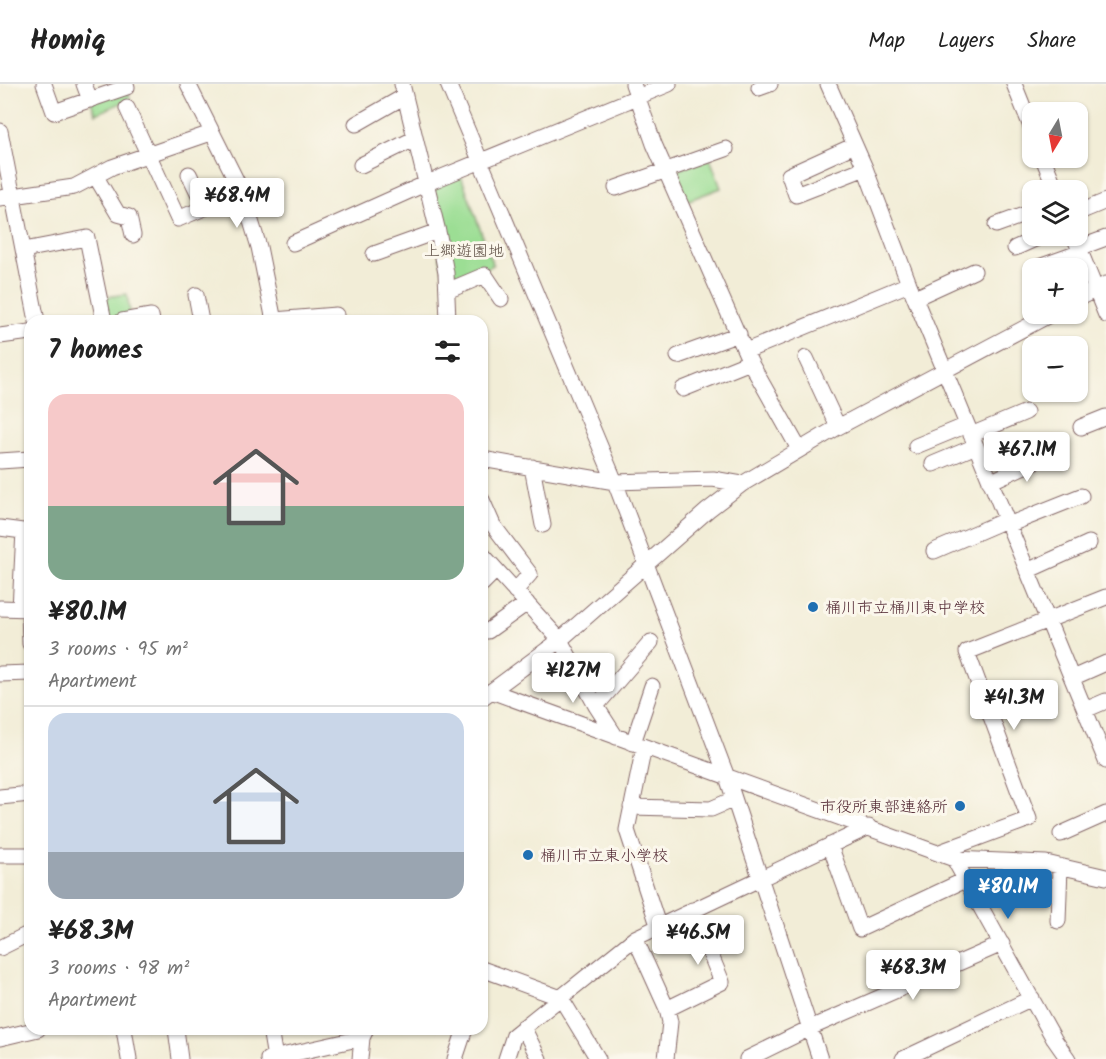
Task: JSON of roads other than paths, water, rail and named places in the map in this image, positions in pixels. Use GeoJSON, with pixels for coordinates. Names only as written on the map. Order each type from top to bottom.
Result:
{"type":"FeatureCollection","features":[{"type":"Feature","properties":{"kind":"street"},"geometry":{"type":"LineString","coordinates":[[44,84],[54,112],[127,87],[126,84]]}},
{"type":"Feature","properties":{"kind":"street"},"geometry":{"type":"LineString","coordinates":[[84,84],[90,100]]}},
{"type":"Feature","properties":{"kind":"street"},"geometry":{"type":"LineString","coordinates":[[188,84],[242,192],[259,247],[273,315]]}},
{"type":"Feature","properties":{"kind":"street"},"geometry":{"type":"LineString","coordinates":[[448,84],[615,482],[727,777],[820,1059]]}},
{"type":"Feature","properties":{"kind":"street"},"geometry":{"type":"LineString","coordinates":[[293,243],[479,162],[635,90],[669,84]]}},
{"type":"Feature","properties":{"kind":"street"},"geometry":{"type":"LineString","coordinates":[[828,84],[865,168],[912,291],[1085,710],[1101,736],[1106,761]]}},
{"type":"Feature","properties":{"kind":"street"},"geometry":{"type":"LineString","coordinates":[[1014,84],[1022,104]]}},
{"type":"Feature","properties":{"kind":"street"},"geometry":{"type":"LineString","coordinates":[[356,124],[403,90],[438,231],[447,291],[448,315]]}},
{"type":"Feature","properties":{"kind":"street"},"geometry":{"type":"LineString","coordinates":[[635,90],[665,170],[748,356],[799,449]]}},
{"type":"Feature","properties":{"kind":"street"},"geometry":{"type":"LineString","coordinates":[[127,108],[178,219],[242,192]]}},
{"type":"Feature","properties":{"kind":"street"},"geometry":{"type":"LineString","coordinates":[[0,131],[7,196],[24,250],[36,315]]}},
{"type":"Feature","properties":{"kind":"street"},"geometry":{"type":"LineString","coordinates":[[7,196],[74,187],[112,167],[211,133]]}},
{"type":"Feature","properties":{"kind":"street"},"geometry":{"type":"LineString","coordinates":[[361,165],[414,139]]}},
{"type":"Feature","properties":{"kind":"street"},"geometry":{"type":"LineString","coordinates":[[855,145],[789,175],[796,195],[865,168]]}},
{"type":"Feature","properties":{"kind":"street"},"geometry":{"type":"LineString","coordinates":[[616,188],[726,149]]}},
{"type":"Feature","properties":{"kind":"street"},"geometry":{"type":"LineString","coordinates":[[189,174],[205,207]]}},
{"type":"Feature","properties":{"kind":"street"},"geometry":{"type":"LineString","coordinates":[[96,177],[118,214],[129,217],[133,235]]}},
{"type":"Feature","properties":{"kind":"street"},"geometry":{"type":"LineString","coordinates":[[1088,208],[1106,201]]}},
{"type":"Feature","properties":{"kind":"street"},"geometry":{"type":"LineString","coordinates":[[996,225],[1022,216]]}},
{"type":"Feature","properties":{"kind":"street"},"geometry":{"type":"LineString","coordinates":[[374,254],[438,231]]}},
{"type":"Feature","properties":{"kind":"street"},"geometry":{"type":"LineString","coordinates":[[24,250],[87,238],[103,315]]}},
{"type":"Feature","properties":{"kind":"street"},"geometry":{"type":"LineString","coordinates":[[1088,242],[1106,238]]}},
{"type":"Feature","properties":{"kind":"street"},"geometry":{"type":"LineString","coordinates":[[1015,248],[1022,245]]}},
{"type":"Feature","properties":{"kind":"street"},"geometry":{"type":"LineString","coordinates":[[1055,258],[1076,246]]}},
{"type":"Feature","properties":{"kind":"street"},"geometry":{"type":"LineString","coordinates":[[1079,246],[1101,287],[1106,315]]}},
{"type":"Feature","properties":{"kind":"street"},"geometry":{"type":"LineString","coordinates":[[682,389],[748,356],[912,291],[974,271]]}},
{"type":"Feature","properties":{"kind":"street"},"geometry":{"type":"LineString","coordinates":[[447,291],[485,275],[501,299]]}},
{"type":"Feature","properties":{"kind":"street"},"geometry":{"type":"LineString","coordinates":[[196,295],[200,315]]}},
{"type":"Feature","properties":{"kind":"street"},"geometry":{"type":"LineString","coordinates":[[488,693],[560,640],[647,566],[708,510],[742,484],[838,427],[1032,324]]}},
{"type":"Feature","properties":{"kind":"street"},"geometry":{"type":"LineString","coordinates":[[0,336],[24,333]]}},
{"type":"Feature","properties":{"kind":"street"},"geometry":{"type":"LineString","coordinates":[[678,356],[739,334]]}},
{"type":"Feature","properties":{"kind":"street"},"geometry":{"type":"LineString","coordinates":[[806,358],[838,427]]}},
{"type":"Feature","properties":{"kind":"street"},"geometry":{"type":"LineString","coordinates":[[916,446],[971,435],[1026,412]]}},
{"type":"Feature","properties":{"kind":"street"},"geometry":{"type":"LineString","coordinates":[[1081,427],[1106,417]]}},
{"type":"Feature","properties":{"kind":"street"},"geometry":{"type":"LineString","coordinates":[[933,464],[971,435]]}},
{"type":"Feature","properties":{"kind":"street"},"geometry":{"type":"LineString","coordinates":[[990,482],[1050,454]]}},
{"type":"Feature","properties":{"kind":"street"},"geometry":{"type":"LineString","coordinates":[[0,461],[24,459]]}},
{"type":"Feature","properties":{"kind":"street"},"geometry":{"type":"LineString","coordinates":[[488,460],[615,482],[713,479],[742,484]]}},
{"type":"Feature","properties":{"kind":"street"},"geometry":{"type":"LineString","coordinates":[[532,467],[543,525]]}},
{"type":"Feature","properties":{"kind":"street"},"geometry":{"type":"LineString","coordinates":[[934,551],[1081,496]]}},
{"type":"Feature","properties":{"kind":"street"},"geometry":{"type":"LineString","coordinates":[[488,514],[493,525],[531,574],[515,591]]}},
{"type":"Feature","properties":{"kind":"street"},"geometry":{"type":"LineString","coordinates":[[0,528],[24,531]]}},
{"type":"Feature","properties":{"kind":"street"},"geometry":{"type":"LineString","coordinates":[[1027,571],[1089,543]]}},
{"type":"Feature","properties":{"kind":"street"},"geometry":{"type":"LineString","coordinates":[[488,561],[560,640],[596,706],[616,737]]}},
{"type":"Feature","properties":{"kind":"street"},"geometry":{"type":"LineString","coordinates":[[488,578],[496,570]]}},
{"type":"Feature","properties":{"kind":"street"},"geometry":{"type":"LineString","coordinates":[[947,855],[1029,819],[967,652],[1106,597]]}},
{"type":"Feature","properties":{"kind":"street"},"geometry":{"type":"LineString","coordinates":[[488,631],[527,603]]}},
{"type":"Feature","properties":{"kind":"street"},"geometry":{"type":"LineString","coordinates":[[0,608],[24,609]]}},
{"type":"Feature","properties":{"kind":"street"},"geometry":{"type":"LineString","coordinates":[[596,706],[651,642]]}},
{"type":"Feature","properties":{"kind":"street"},"geometry":{"type":"LineString","coordinates":[[1072,678],[1106,663]]}},
{"type":"Feature","properties":{"kind":"street"},"geometry":{"type":"LineString","coordinates":[[0,674],[24,674]]}},
{"type":"Feature","properties":{"kind":"street"},"geometry":{"type":"LineString","coordinates":[[652,686],[639,745],[627,830],[658,926]]}},
{"type":"Feature","properties":{"kind":"street"},"geometry":{"type":"LineString","coordinates":[[488,695],[639,745],[947,855],[1046,863],[1106,877]]}},
{"type":"Feature","properties":{"kind":"street"},"geometry":{"type":"LineString","coordinates":[[1085,710],[1106,701]]}},
{"type":"Feature","properties":{"kind":"street"},"geometry":{"type":"LineString","coordinates":[[0,797],[24,795]]}},
{"type":"Feature","properties":{"kind":"street"},"geometry":{"type":"LineString","coordinates":[[631,807],[711,809],[734,799]]}},
{"type":"Feature","properties":{"kind":"street"},"geometry":{"type":"LineString","coordinates":[[1061,834],[1106,814]]}},
{"type":"Feature","properties":{"kind":"street"},"geometry":{"type":"LineString","coordinates":[[506,1059],[514,1035],[635,938],[868,827]]}},
{"type":"Feature","properties":{"kind":"street"},"geometry":{"type":"LineString","coordinates":[[830,845],[860,929],[967,879]]}},
{"type":"Feature","properties":{"kind":"street"},"geometry":{"type":"LineString","coordinates":[[0,855],[24,855]]}},
{"type":"Feature","properties":{"kind":"street"},"geometry":{"type":"LineString","coordinates":[[947,855],[967,879],[1054,1039],[1068,1059]]}},
{"type":"Feature","properties":{"kind":"street"},"geometry":{"type":"LineString","coordinates":[[1058,921],[1060,867]]}},
{"type":"Feature","properties":{"kind":"street"},"geometry":{"type":"LineString","coordinates":[[667,1009],[722,982],[692,910]]}},
{"type":"Feature","properties":{"kind":"street"},"geometry":{"type":"LineString","coordinates":[[0,948],[24,936]]}},
{"type":"Feature","properties":{"kind":"street"},"geometry":{"type":"LineString","coordinates":[[635,938],[667,1009],[670,1022],[666,1059]]}},
{"type":"Feature","properties":{"kind":"street"},"geometry":{"type":"LineString","coordinates":[[747,1059],[810,1028],[1002,944]]}},
{"type":"Feature","properties":{"kind":"street"},"geometry":{"type":"LineString","coordinates":[[488,974],[561,998],[598,1059]]}},
{"type":"Feature","properties":{"kind":"street"},"geometry":{"type":"LineString","coordinates":[[909,1058],[1032,998]]}},
{"type":"Feature","properties":{"kind":"street"},"geometry":{"type":"LineString","coordinates":[[523,1027],[538,1059]]}},
{"type":"Feature","properties":{"kind":"street"},"geometry":{"type":"LineString","coordinates":[[0,1038],[24,1032]]}},
{"type":"Feature","properties":{"kind":"street"},"geometry":{"type":"LineString","coordinates":[[125,1035],[129,1059]]}},
{"type":"Feature","properties":{"kind":"street"},"geometry":{"type":"LineString","coordinates":[[177,1035],[180,1059]]}},
{"type":"Feature","properties":{"kind":"street"},"geometry":{"type":"LineString","coordinates":[[270,1035],[271,1058],[360,1035]]}},
{"type":"Feature","properties":{"kind":"street"},"geometry":{"type":"LineString","coordinates":[[360,1059],[364,1035]]}},
{"type":"Feature","properties":{"kind":"street"},"geometry":{"type":"LineString","coordinates":[[455,1059],[463,1035]]}},
{"type":"Feature","properties":{"kind":"place","name":"桶川市立桶川東中学校"},"geometry":{"type":"Point","coordinates":[813,607]}},
{"type":"Feature","properties":{"kind":"place","name":"市役所東部連絡所"},"geometry":{"type":"Point","coordinates":[960,806]}},
{"type":"Feature","properties":{"kind":"place","name":"桶川市立東小学校"},"geometry":{"type":"Point","coordinates":[528,855]}},
{"type":"Feature","properties":{"kind":"park label","name":"上郷遊園地"},"geometry":{"type":"Point","coordinates":[464,250]}}]}
